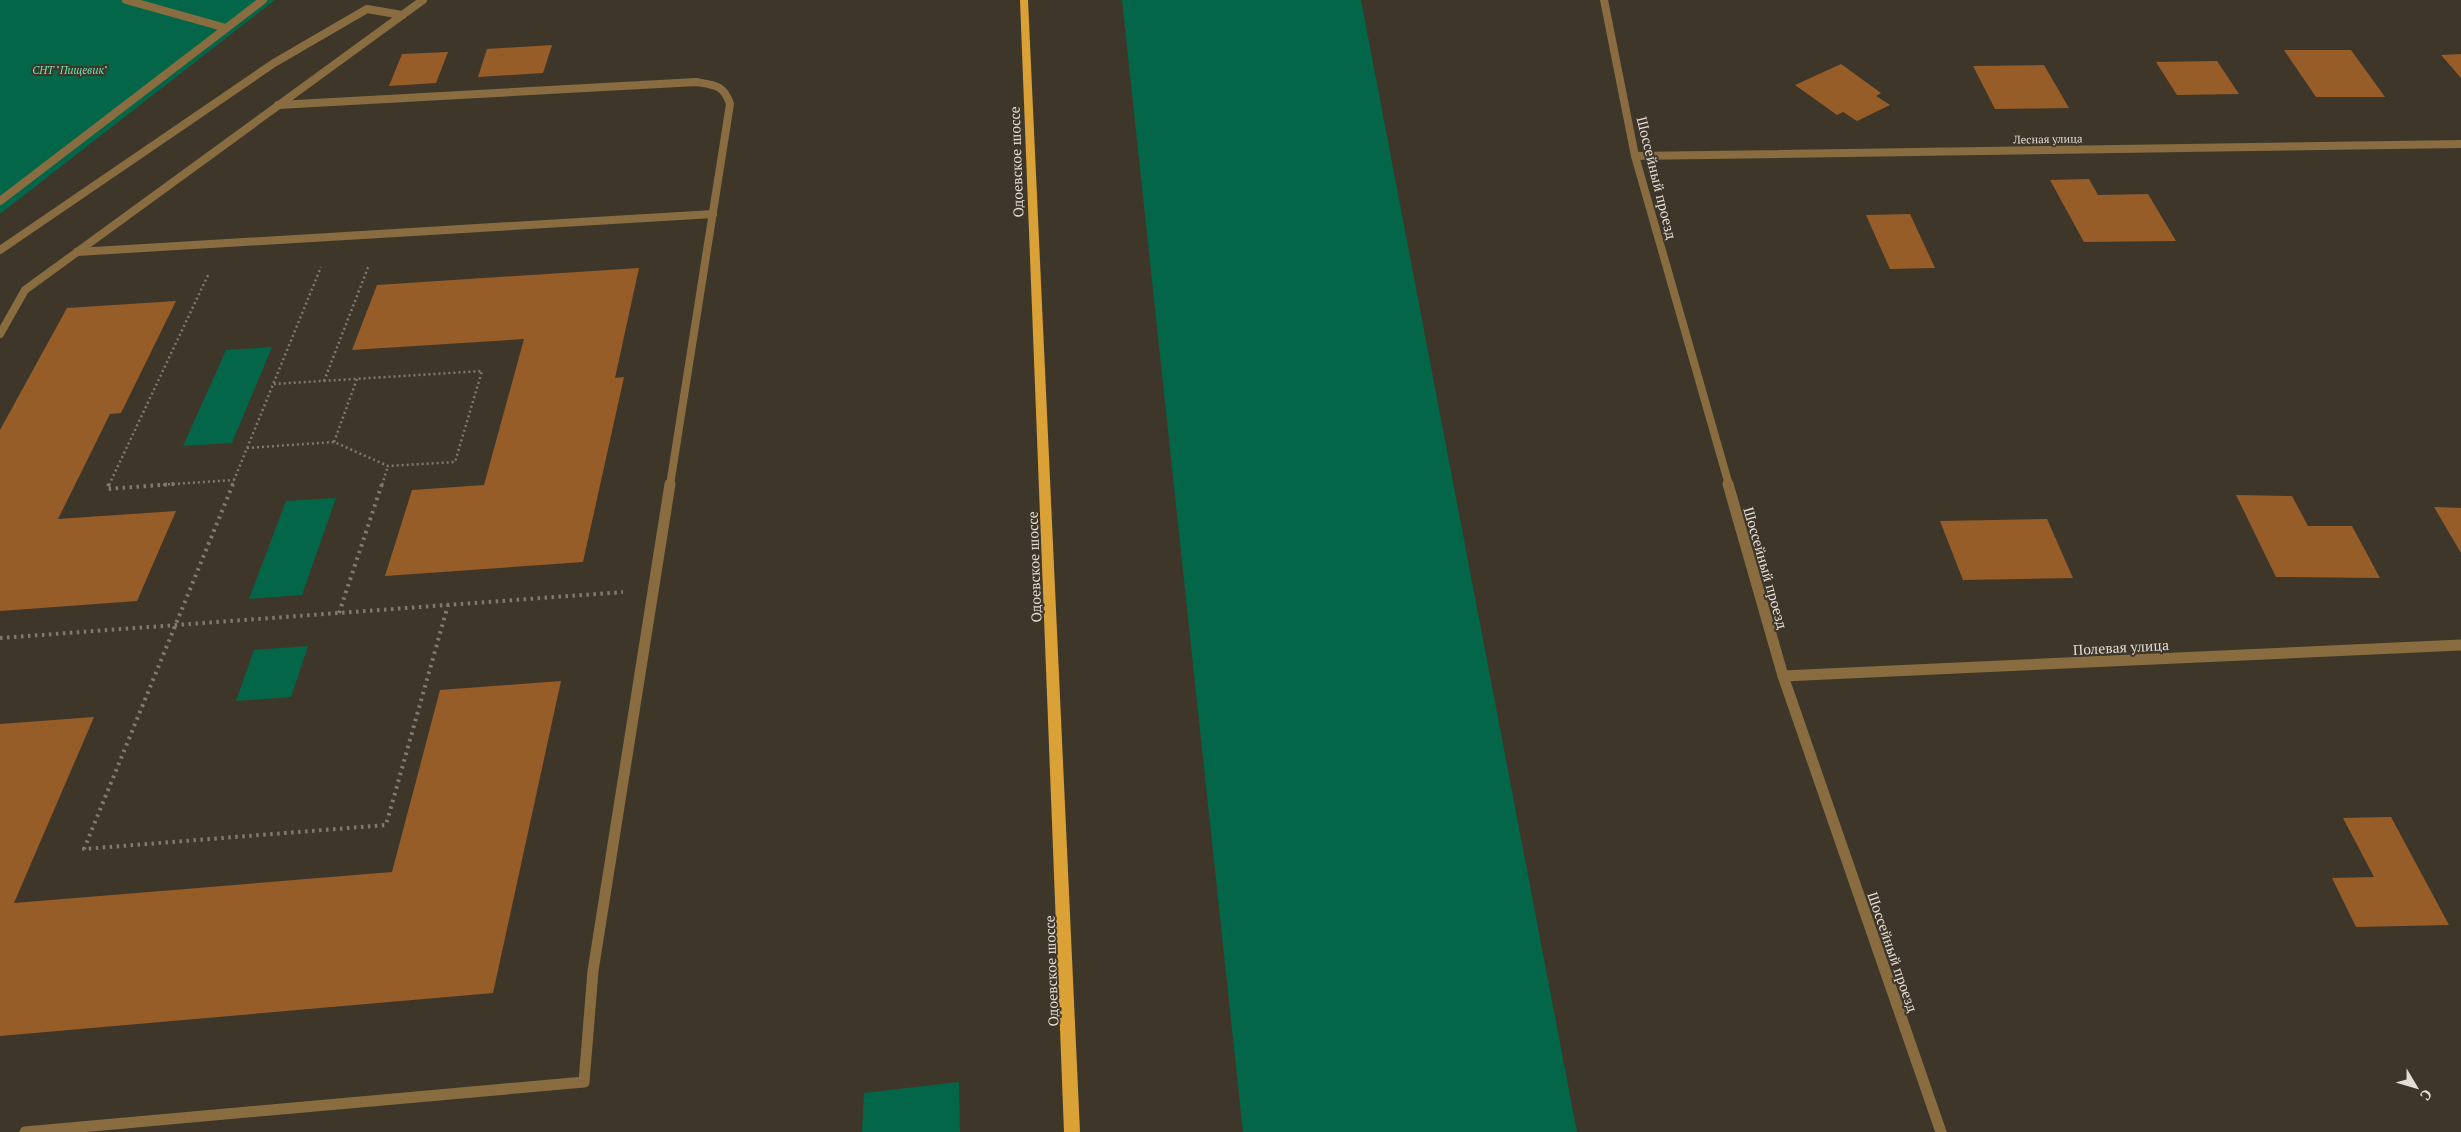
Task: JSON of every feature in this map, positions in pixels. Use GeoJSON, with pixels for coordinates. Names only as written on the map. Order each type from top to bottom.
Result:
{"type":"FeatureCollection","features":[{"type":"Feature","properties":{"kind":"main road","name":"Одоевское шоссе"},"geometry":{"type":"LineString","coordinates":[[1024,0],[1072,1132]]}},
{"type":"Feature","properties":{"kind":"street"},"geometry":{"type":"LineString","coordinates":[[126,0],[226,28]]}},
{"type":"Feature","properties":{"kind":"street"},"geometry":{"type":"LineString","coordinates":[[0,201],[263,0]]}},
{"type":"Feature","properties":{"kind":"street"},"geometry":{"type":"LineString","coordinates":[[0,250],[274,63],[367,9],[372,0]]}},
{"type":"Feature","properties":{"kind":"street"},"geometry":{"type":"LineString","coordinates":[[0,334],[25,290],[423,0]]}},
{"type":"Feature","properties":{"kind":"street","name":"Шоссейный проезд"},"geometry":{"type":"LineString","coordinates":[[1604,0],[1635,156],[1783,676],[1941,1132]]}},
{"type":"Feature","properties":{"kind":"street"},"geometry":{"type":"LineString","coordinates":[[367,9],[402,15]]}},
{"type":"Feature","properties":{"kind":"street"},"geometry":{"type":"LineString","coordinates":[[25,1132],[584,1082],[593,971],[730,104],[726,92],[715,86],[696,82],[278,105]]}},
{"type":"Feature","properties":{"kind":"street","name":"Лесная улица"},"geometry":{"type":"LineString","coordinates":[[1635,156],[2461,144]]}},
{"type":"Feature","properties":{"kind":"street"},"geometry":{"type":"LineString","coordinates":[[77,252],[713,214]]}},
{"type":"Feature","properties":{"kind":"street","name":"Полевая улица"},"geometry":{"type":"LineString","coordinates":[[1783,676],[2461,645]]}},
{"type":"Feature","properties":{"kind":"path"},"geometry":{"type":"LineString","coordinates":[[324,381],[380,234]]}},
{"type":"Feature","properties":{"kind":"path"},"geometry":{"type":"LineString","coordinates":[[333,237],[84,849],[386,825],[448,605]]}},
{"type":"Feature","properties":{"kind":"path"},"geometry":{"type":"LineString","coordinates":[[223,244],[106,489],[234,480]]}},
{"type":"Feature","properties":{"kind":"path"},"geometry":{"type":"LineString","coordinates":[[247,448],[334,442],[388,466],[455,462],[482,371],[273,384]]}},
{"type":"Feature","properties":{"kind":"path"},"geometry":{"type":"LineString","coordinates":[[334,442],[357,379]]}},
{"type":"Feature","properties":{"kind":"path"},"geometry":{"type":"LineString","coordinates":[[339,613],[388,466]]}},
{"type":"Feature","properties":{"kind":"path"},"geometry":{"type":"LineString","coordinates":[[0,638],[653,590]]}},
{"type":"Feature","properties":{"kind":"green space","name":"СНТ \"Пищевик\""},"geometry":{"type":"Polygon","coordinates":[[[0,0],[275,0],[0,214],[0,0]]]}},
{"type":"Feature","properties":{"kind":"green space"},"geometry":{"type":"Polygon","coordinates":[[[1122,0],[1361,0],[1577,1132],[1243,1132],[1122,0]]]}},
{"type":"Feature","properties":{"kind":"green space"},"geometry":{"type":"Polygon","coordinates":[[[272,347],[232,443],[183,446],[226,350],[272,347]]]}},
{"type":"Feature","properties":{"kind":"green space"},"geometry":{"type":"Polygon","coordinates":[[[336,498],[302,595],[249,599],[286,501],[336,498]]]}},
{"type":"Feature","properties":{"kind":"green space"},"geometry":{"type":"Polygon","coordinates":[[[308,646],[291,697],[236,701],[254,650],[308,646]]]}},
{"type":"Feature","properties":{"kind":"green space"},"geometry":{"type":"Polygon","coordinates":[[[959,1082],[960,1132],[862,1132],[864,1093],[959,1082]]]}},
{"type":"Feature","properties":{"kind":"building"},"geometry":{"type":"Polygon","coordinates":[[[552,45],[543,73],[478,77],[487,49],[552,45]]]}},
{"type":"Feature","properties":{"kind":"building"},"geometry":{"type":"Polygon","coordinates":[[[2284,50],[2351,50],[2385,97],[2316,97],[2284,50]]]}},
{"type":"Feature","properties":{"kind":"building"},"geometry":{"type":"Polygon","coordinates":[[[448,52],[436,83],[389,86],[402,54],[448,52]]]}},
{"type":"Feature","properties":{"kind":"building"},"geometry":{"type":"Polygon","coordinates":[[[2461,54],[2461,78],[2441,55],[2461,54]]]}},
{"type":"Feature","properties":{"kind":"building"},"geometry":{"type":"Polygon","coordinates":[[[2217,61],[2239,94],[2177,95],[2156,62],[2217,61]]]}},
{"type":"Feature","properties":{"kind":"building"},"geometry":{"type":"Polygon","coordinates":[[[1841,64],[1881,93],[1876,96],[1890,105],[1857,121],[1843,112],[1837,115],[1795,85],[1841,64]]]}},
{"type":"Feature","properties":{"kind":"building"},"geometry":{"type":"Polygon","coordinates":[[[2044,65],[2069,108],[1995,109],[1973,66],[2044,65]]]}},
{"type":"Feature","properties":{"kind":"building"},"geometry":{"type":"Polygon","coordinates":[[[2089,179],[2098,195],[2148,194],[2176,241],[2084,242],[2050,180],[2089,179]]]}},
{"type":"Feature","properties":{"kind":"building"},"geometry":{"type":"Polygon","coordinates":[[[1910,214],[1935,268],[1890,269],[1866,215],[1910,214]]]}},
{"type":"Feature","properties":{"kind":"building"},"geometry":{"type":"Polygon","coordinates":[[[639,268],[615,378],[624,377],[583,562],[385,576],[412,490],[484,485],[524,339],[352,350],[377,285],[639,268]]]}},
{"type":"Feature","properties":{"kind":"building"},"geometry":{"type":"Polygon","coordinates":[[[176,301],[121,413],[110,414],[58,519],[176,511],[137,601],[0,611],[0,430],[67,308],[176,301]]]}},
{"type":"Feature","properties":{"kind":"building"},"geometry":{"type":"Polygon","coordinates":[[[2236,495],[2292,496],[2308,526],[2352,526],[2380,578],[2276,577],[2236,495]]]}},
{"type":"Feature","properties":{"kind":"building"},"geometry":{"type":"Polygon","coordinates":[[[2434,507],[2461,508],[2461,553],[2434,507]]]}},
{"type":"Feature","properties":{"kind":"building"},"geometry":{"type":"Polygon","coordinates":[[[2047,519],[2073,578],[1963,580],[1940,521],[2047,519]]]}},
{"type":"Feature","properties":{"kind":"building"},"geometry":{"type":"Polygon","coordinates":[[[561,681],[493,993],[0,1036],[0,724],[94,717],[14,903],[392,872],[440,690],[561,681]]]}},
{"type":"Feature","properties":{"kind":"building"},"geometry":{"type":"Polygon","coordinates":[[[2391,817],[2449,925],[2356,927],[2332,878],[2374,877],[2343,818],[2391,817]]]}}]}
